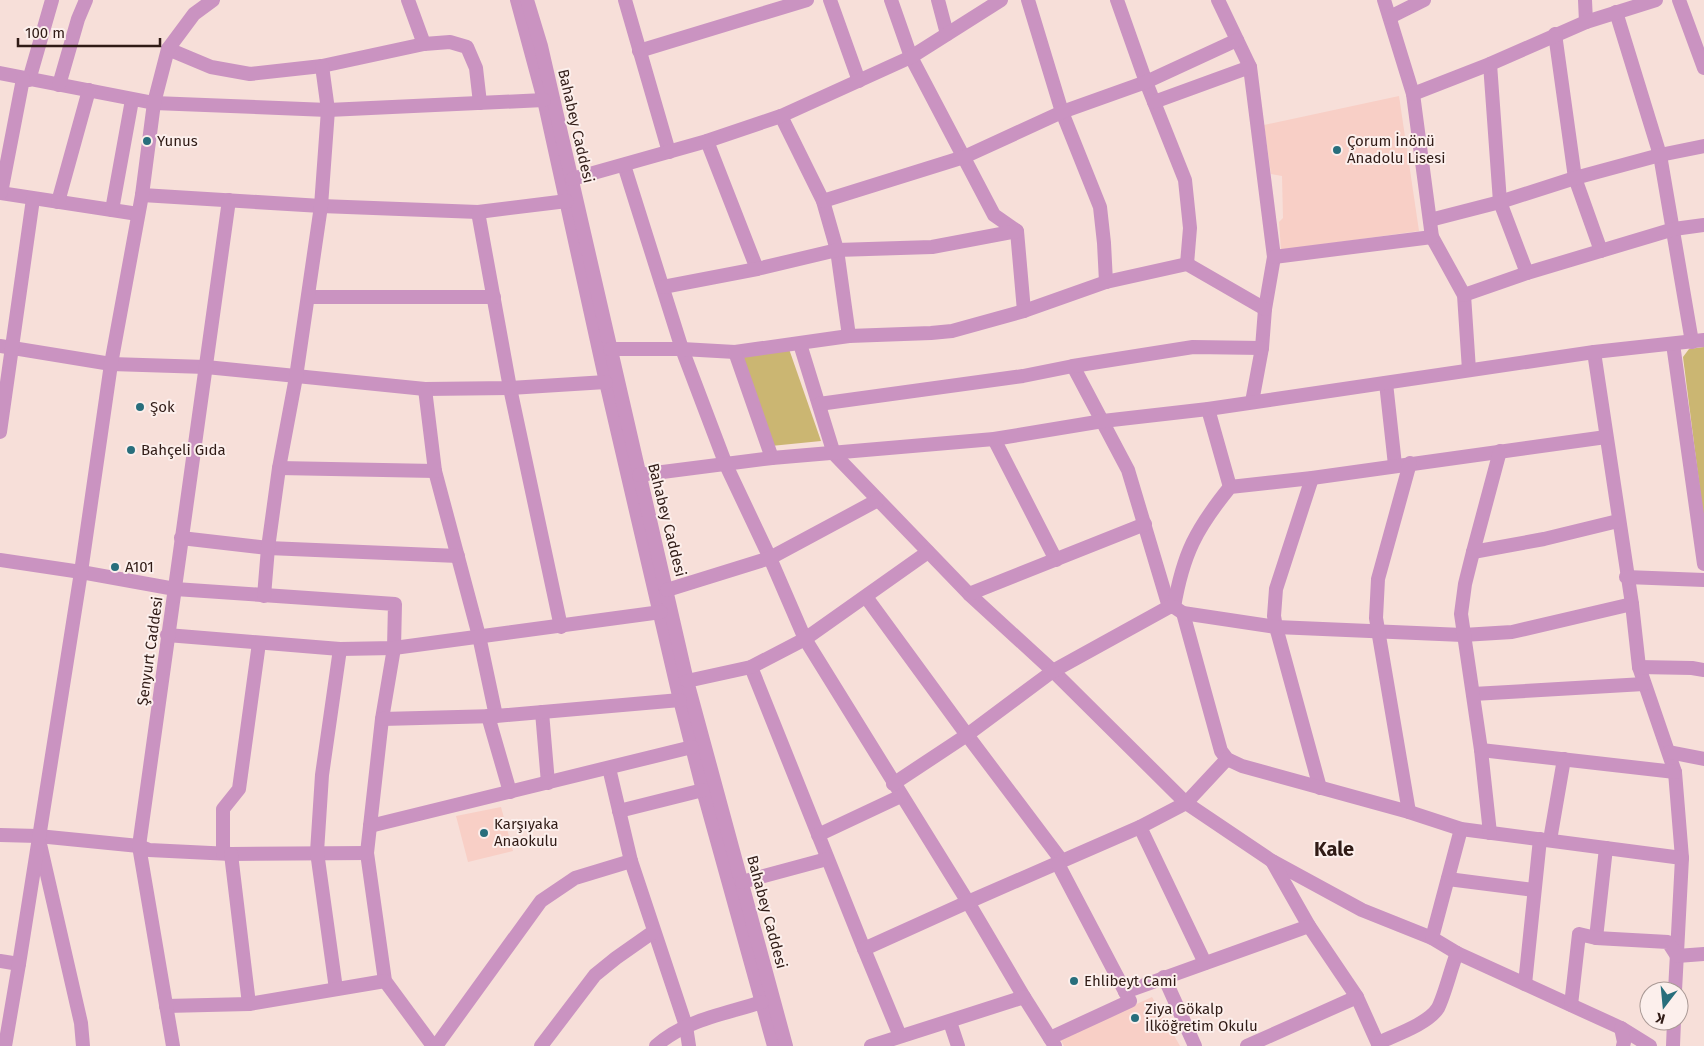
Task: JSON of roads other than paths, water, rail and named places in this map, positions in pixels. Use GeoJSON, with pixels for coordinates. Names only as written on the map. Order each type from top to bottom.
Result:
{"type":"FeatureCollection","features":[{"type":"Feature","properties":{"kind":"street"},"geometry":{"type":"LineString","coordinates":[[52,0],[26,79],[0,193],[138,214]]}},
{"type":"Feature","properties":{"kind":"street"},"geometry":{"type":"LineString","coordinates":[[59,85],[78,19],[86,0]]}},
{"type":"Feature","properties":{"kind":"street"},"geometry":{"type":"LineString","coordinates":[[5,1046],[81,572],[110,364],[142,195],[154,103],[168,49],[194,14],[213,0]]}},
{"type":"Feature","properties":{"kind":"street"},"geometry":{"type":"LineString","coordinates":[[408,0],[424,44]]}},
{"type":"Feature","properties":{"kind":"street","name":"Bahabey Caddesi"},"geometry":{"type":"LineString","coordinates":[[517,0],[544,100],[606,382],[680,700],[774,1046]]}},
{"type":"Feature","properties":{"kind":"street","name":"Bahabey Caddesi"},"geometry":{"type":"LineString","coordinates":[[527,0],[541,46],[687,682],[786,1046]]}},
{"type":"Feature","properties":{"kind":"street"},"geometry":{"type":"LineString","coordinates":[[625,0],[669,152]]}},
{"type":"Feature","properties":{"kind":"street"},"geometry":{"type":"LineString","coordinates":[[639,51],[807,0]]}},
{"type":"Feature","properties":{"kind":"street"},"geometry":{"type":"LineString","coordinates":[[830,0],[859,81]]}},
{"type":"Feature","properties":{"kind":"street"},"geometry":{"type":"LineString","coordinates":[[891,0],[911,57],[994,215],[1017,231]]}},
{"type":"Feature","properties":{"kind":"street"},"geometry":{"type":"LineString","coordinates":[[938,0],[947,34]]}},
{"type":"Feature","properties":{"kind":"street"},"geometry":{"type":"LineString","coordinates":[[572,179],[624,166],[707,141],[781,116],[911,57],[1001,0]]}},
{"type":"Feature","properties":{"kind":"street"},"geometry":{"type":"LineString","coordinates":[[1028,0],[1062,112],[1100,207],[1106,282]]}},
{"type":"Feature","properties":{"kind":"street"},"geometry":{"type":"LineString","coordinates":[[1117,0],[1146,82],[1185,180],[1190,228],[1187,264]]}},
{"type":"Feature","properties":{"kind":"street"},"geometry":{"type":"LineString","coordinates":[[1218,0],[1250,67],[1274,257],[1265,309],[1262,348],[1252,402]]}},
{"type":"Feature","properties":{"kind":"street"},"geometry":{"type":"LineString","coordinates":[[1384,0],[1413,94],[1432,237],[1464,295],[1469,370]]}},
{"type":"Feature","properties":{"kind":"street"},"geometry":{"type":"LineString","coordinates":[[1390,16],[1424,0]]}},
{"type":"Feature","properties":{"kind":"street"},"geometry":{"type":"LineString","coordinates":[[1585,0],[1586,22]]}},
{"type":"Feature","properties":{"kind":"street"},"geometry":{"type":"LineString","coordinates":[[1413,94],[1490,64],[1586,22],[1656,0]]}},
{"type":"Feature","properties":{"kind":"street"},"geometry":{"type":"LineString","coordinates":[[1679,0],[1704,68]]}},
{"type":"Feature","properties":{"kind":"street"},"geometry":{"type":"LineString","coordinates":[[639,475],[772,458],[994,440],[1103,422],[1208,409],[1594,352],[1698,341],[1660,155],[1616,12]]}},
{"type":"Feature","properties":{"kind":"street"},"geometry":{"type":"LineString","coordinates":[[1555,34],[1575,178],[1601,251]]}},
{"type":"Feature","properties":{"kind":"street"},"geometry":{"type":"LineString","coordinates":[[823,201],[964,157],[1062,112],[1146,82],[1237,40]]}},
{"type":"Feature","properties":{"kind":"street"},"geometry":{"type":"LineString","coordinates":[[168,49],[210,67],[250,74],[322,66],[424,44],[450,42],[467,47],[476,68],[480,103]]}},
{"type":"Feature","properties":{"kind":"street"},"geometry":{"type":"LineString","coordinates":[[1490,64],[1500,202],[1527,273]]}},
{"type":"Feature","properties":{"kind":"street"},"geometry":{"type":"LineString","coordinates":[[264,596],[268,548],[279,468],[296,377],[321,206],[328,110],[322,66]]}},
{"type":"Feature","properties":{"kind":"street"},"geometry":{"type":"LineString","coordinates":[[1154,102],[1250,67]]}},
{"type":"Feature","properties":{"kind":"street"},"geometry":{"type":"LineString","coordinates":[[0,73],[154,103],[328,110],[544,100]]}},
{"type":"Feature","properties":{"kind":"street"},"geometry":{"type":"LineString","coordinates":[[58,202],[89,90]]}},
{"type":"Feature","properties":{"kind":"street"},"geometry":{"type":"LineString","coordinates":[[112,210],[132,100]]}},
{"type":"Feature","properties":{"kind":"street"},"geometry":{"type":"LineString","coordinates":[[781,116],[823,201],[836,250],[850,336]]}},
{"type":"Feature","properties":{"kind":"street"},"geometry":{"type":"LineString","coordinates":[[707,141],[757,269]]}},
{"type":"Feature","properties":{"kind":"street"},"geometry":{"type":"LineString","coordinates":[[1430,220],[1500,202],[1575,178],[1660,155],[1704,146]]}},
{"type":"Feature","properties":{"kind":"street"},"geometry":{"type":"LineString","coordinates":[[624,166],[682,349],[726,464],[805,639],[1053,1042],[1130,1002],[1060,862],[866,597]]}},
{"type":"Feature","properties":{"kind":"street"},"geometry":{"type":"LineString","coordinates":[[142,195],[321,206],[478,212],[566,201]]}},
{"type":"Feature","properties":{"kind":"street"},"geometry":{"type":"LineString","coordinates":[[0,432],[6,347],[32,199]]}},
{"type":"Feature","properties":{"kind":"street","name":"Şenyurt Caddesi"},"geometry":{"type":"LineString","coordinates":[[173,1046],[139,846],[229,200]]}},
{"type":"Feature","properties":{"kind":"street"},"geometry":{"type":"LineString","coordinates":[[478,212],[510,388],[561,627]]}},
{"type":"Feature","properties":{"kind":"street"},"geometry":{"type":"LineString","coordinates":[[1464,295],[1527,273],[1674,229],[1704,225]]}},
{"type":"Feature","properties":{"kind":"street"},"geometry":{"type":"LineString","coordinates":[[663,288],[757,269],[836,250],[932,247],[1017,231]]}},
{"type":"Feature","properties":{"kind":"street"},"geometry":{"type":"LineString","coordinates":[[1017,231],[1024,311]]}},
{"type":"Feature","properties":{"kind":"street"},"geometry":{"type":"LineString","coordinates":[[1274,257],[1432,237]]}},
{"type":"Feature","properties":{"kind":"street"},"geometry":{"type":"LineString","coordinates":[[610,349],[682,349],[735,352],[850,336],[952,331],[1024,311],[1106,282],[1187,264],[1265,309]]}},
{"type":"Feature","properties":{"kind":"street"},"geometry":{"type":"LineString","coordinates":[[308,298],[494,297]]}},
{"type":"Feature","properties":{"kind":"street"},"geometry":{"type":"LineString","coordinates":[[800,344],[834,454],[969,594],[1053,671],[1186,803],[1272,861],[1362,910],[1432,938],[1457,952],[1621,1028],[1650,1046]]}},
{"type":"Feature","properties":{"kind":"street"},"geometry":{"type":"LineString","coordinates":[[1673,344],[1704,564]]}},
{"type":"Feature","properties":{"kind":"street"},"geometry":{"type":"LineString","coordinates":[[6,347],[110,364],[206,367],[425,389],[510,388],[606,382]]}},
{"type":"Feature","properties":{"kind":"street"},"geometry":{"type":"LineString","coordinates":[[819,404],[1023,376],[1193,347],[1262,348]]}},
{"type":"Feature","properties":{"kind":"street"},"geometry":{"type":"LineString","coordinates":[[735,352],[772,458]]}},
{"type":"Feature","properties":{"kind":"street"},"geometry":{"type":"LineString","coordinates":[[1594,352],[1626,578],[1632,604],[1639,667],[1675,772],[1682,858],[1676,981]]}},
{"type":"Feature","properties":{"kind":"street"},"geometry":{"type":"LineString","coordinates":[[1073,366],[1128,470],[1221,751],[1227,759],[1242,766],[1409,812],[1461,829],[1682,858]]}},
{"type":"Feature","properties":{"kind":"street"},"geometry":{"type":"LineString","coordinates":[[1386,382],[1396,465]]}},
{"type":"Feature","properties":{"kind":"street"},"geometry":{"type":"LineString","coordinates":[[425,389],[435,471],[479,636],[492,716],[510,792]]}},
{"type":"Feature","properties":{"kind":"street"},"geometry":{"type":"LineString","coordinates":[[1208,409],[1230,487]]}},
{"type":"Feature","properties":{"kind":"street"},"geometry":{"type":"LineString","coordinates":[[1175,609],[1179,579],[1194,540],[1213,508],[1230,487],[1312,478],[1606,437]]}},
{"type":"Feature","properties":{"kind":"street"},"geometry":{"type":"LineString","coordinates":[[994,440],[1056,560]]}},
{"type":"Feature","properties":{"kind":"street"},"geometry":{"type":"LineString","coordinates":[[1490,833],[1481,750],[1461,614],[1465,584],[1500,451]]}},
{"type":"Feature","properties":{"kind":"street"},"geometry":{"type":"LineString","coordinates":[[1409,812],[1376,618],[1378,579],[1410,464]]}},
{"type":"Feature","properties":{"kind":"street"},"geometry":{"type":"LineString","coordinates":[[279,468],[435,471]]}},
{"type":"Feature","properties":{"kind":"street"},"geometry":{"type":"LineString","coordinates":[[1312,478],[1276,589],[1274,616],[1320,788]]}},
{"type":"Feature","properties":{"kind":"street"},"geometry":{"type":"LineString","coordinates":[[667,590],[770,558],[878,500]]}},
{"type":"Feature","properties":{"kind":"street"},"geometry":{"type":"LineString","coordinates":[[1473,552],[1544,539],[1618,521]]}},
{"type":"Feature","properties":{"kind":"street"},"geometry":{"type":"LineString","coordinates":[[969,594],[1145,524]]}},
{"type":"Feature","properties":{"kind":"street"},"geometry":{"type":"LineString","coordinates":[[181,538],[268,548],[458,556]]}},
{"type":"Feature","properties":{"kind":"street"},"geometry":{"type":"LineString","coordinates":[[687,682],[751,667],[805,639],[928,552]]}},
{"type":"Feature","properties":{"kind":"street"},"geometry":{"type":"LineString","coordinates":[[0,560],[81,572],[175,590],[395,604],[394,648],[382,719],[367,853],[385,981],[434,1046],[541,901],[575,878],[631,861]]}},
{"type":"Feature","properties":{"kind":"street"},"geometry":{"type":"LineString","coordinates":[[1626,578],[1704,580]]}},
{"type":"Feature","properties":{"kind":"street"},"geometry":{"type":"LineString","coordinates":[[893,784],[967,735],[1053,671],[1175,609],[1276,627],[1463,635],[1512,632],[1632,604]]}},
{"type":"Feature","properties":{"kind":"street"},"geometry":{"type":"LineString","coordinates":[[168,635],[259,644],[340,649],[394,648],[561,627],[661,612]]}},
{"type":"Feature","properties":{"kind":"street"},"geometry":{"type":"LineString","coordinates":[[249,1004],[227,853],[223,809],[238,789],[259,644]]}},
{"type":"Feature","properties":{"kind":"street"},"geometry":{"type":"LineString","coordinates":[[336,989],[316,852],[322,775],[340,649]]}},
{"type":"Feature","properties":{"kind":"street"},"geometry":{"type":"LineString","coordinates":[[751,667],[900,1036]]}},
{"type":"Feature","properties":{"kind":"street"},"geometry":{"type":"LineString","coordinates":[[1639,667],[1704,670]]}},
{"type":"Feature","properties":{"kind":"street"},"geometry":{"type":"LineString","coordinates":[[1473,694],[1644,684]]}},
{"type":"Feature","properties":{"kind":"street"},"geometry":{"type":"LineString","coordinates":[[382,719],[492,716],[680,700]]}},
{"type":"Feature","properties":{"kind":"street"},"geometry":{"type":"LineString","coordinates":[[542,712],[548,783]]}},
{"type":"Feature","properties":{"kind":"street"},"geometry":{"type":"LineString","coordinates":[[370,826],[692,746]]}},
{"type":"Feature","properties":{"kind":"street"},"geometry":{"type":"LineString","coordinates":[[1481,750],[1675,772]]}},
{"type":"Feature","properties":{"kind":"street"},"geometry":{"type":"LineString","coordinates":[[1669,752],[1704,759]]}},
{"type":"Feature","properties":{"kind":"street"},"geometry":{"type":"LineString","coordinates":[[864,949],[1140,827],[1186,803],[1227,759]]}},
{"type":"Feature","properties":{"kind":"street"},"geometry":{"type":"LineString","coordinates":[[1525,984],[1534,890],[1564,759]]}},
{"type":"Feature","properties":{"kind":"street"},"geometry":{"type":"LineString","coordinates":[[609,768],[631,861],[653,932],[686,1026],[689,1046]]}},
{"type":"Feature","properties":{"kind":"street"},"geometry":{"type":"LineString","coordinates":[[620,811],[703,790]]}},
{"type":"Feature","properties":{"kind":"street"},"geometry":{"type":"LineString","coordinates":[[818,835],[901,796]]}},
{"type":"Feature","properties":{"kind":"street"},"geometry":{"type":"LineString","coordinates":[[1140,827],[1205,963]]}},
{"type":"Feature","properties":{"kind":"street"},"geometry":{"type":"LineString","coordinates":[[1432,938],[1461,829]]}},
{"type":"Feature","properties":{"kind":"street"},"geometry":{"type":"LineString","coordinates":[[0,835],[38,836],[139,846],[149,850],[227,853],[367,853]]}},
{"type":"Feature","properties":{"kind":"street"},"geometry":{"type":"LineString","coordinates":[[38,836],[81,1023],[83,1046]]}},
{"type":"Feature","properties":{"kind":"street"},"geometry":{"type":"LineString","coordinates":[[1596,938],[1606,848]]}},
{"type":"Feature","properties":{"kind":"street"},"geometry":{"type":"LineString","coordinates":[[742,882],[828,859]]}},
{"type":"Feature","properties":{"kind":"street"},"geometry":{"type":"LineString","coordinates":[[1272,861],[1308,926],[1356,997],[1379,1044],[1411,1028],[1430,1016],[1438,1008],[1457,952]]}},
{"type":"Feature","properties":{"kind":"street"},"geometry":{"type":"LineString","coordinates":[[1448,879],[1534,890]]}},
{"type":"Feature","properties":{"kind":"street"},"geometry":{"type":"LineString","coordinates":[[1125,992],[1308,926]]}},
{"type":"Feature","properties":{"kind":"street"},"geometry":{"type":"LineString","coordinates":[[541,1046],[596,975],[616,958],[653,932]]}},
{"type":"Feature","properties":{"kind":"street"},"geometry":{"type":"LineString","coordinates":[[1571,1005],[1579,934],[1596,938],[1668,942],[1677,956]]}},
{"type":"Feature","properties":{"kind":"street"},"geometry":{"type":"LineString","coordinates":[[1677,956],[1704,954]]}},
{"type":"Feature","properties":{"kind":"street"},"geometry":{"type":"LineString","coordinates":[[0,960],[19,964]]}},
{"type":"Feature","properties":{"kind":"street"},"geometry":{"type":"LineString","coordinates":[[1164,977],[1195,1046]]}},
{"type":"Feature","properties":{"kind":"street"},"geometry":{"type":"LineString","coordinates":[[166,1006],[249,1004],[385,981]]}},
{"type":"Feature","properties":{"kind":"street"},"geometry":{"type":"LineString","coordinates":[[871,1046],[1024,997]]}},
{"type":"Feature","properties":{"kind":"street"},"geometry":{"type":"LineString","coordinates":[[1247,1046],[1356,997]]}},
{"type":"Feature","properties":{"kind":"street"},"geometry":{"type":"LineString","coordinates":[[656,1046],[668,1035],[686,1026],[762,1002]]}},
{"type":"Feature","properties":{"kind":"street"},"geometry":{"type":"LineString","coordinates":[[950,1022],[958,1046]]}},
{"type":"Feature","properties":{"kind":"street"},"geometry":{"type":"LineString","coordinates":[[1621,1028],[1623,1046]]}},
{"type":"Feature","properties":{"kind":"street"},"geometry":{"type":"LineString","coordinates":[[1673,1046],[1674,1031]]}},
{"type":"Feature","properties":{"kind":"place","name":"Yunus"},"geometry":{"type":"Point","coordinates":[147,141]}},
{"type":"Feature","properties":{"kind":"place","name":"Çorum İnönü Anadolu Lisesi"},"geometry":{"type":"Point","coordinates":[1337,150]}},
{"type":"Feature","properties":{"kind":"place","name":"Şok"},"geometry":{"type":"Point","coordinates":[140,407]}},
{"type":"Feature","properties":{"kind":"place","name":"Bahçeli Gıda"},"geometry":{"type":"Point","coordinates":[131,450]}},
{"type":"Feature","properties":{"kind":"place","name":"A101"},"geometry":{"type":"Point","coordinates":[115,567]}},
{"type":"Feature","properties":{"kind":"place","name":"Karşıyaka Anaokulu"},"geometry":{"type":"Point","coordinates":[484,833]}},
{"type":"Feature","properties":{"kind":"place","name":"Ehlibeyt Cami"},"geometry":{"type":"Point","coordinates":[1074,981]}},
{"type":"Feature","properties":{"kind":"place","name":"Ziya Gökalp İlköğretim Okulu"},"geometry":{"type":"Point","coordinates":[1135,1018]}},
{"type":"Feature","properties":{"kind":"district","name":"Kale"},"geometry":{"type":"Point","coordinates":[1334,849]}}]}
